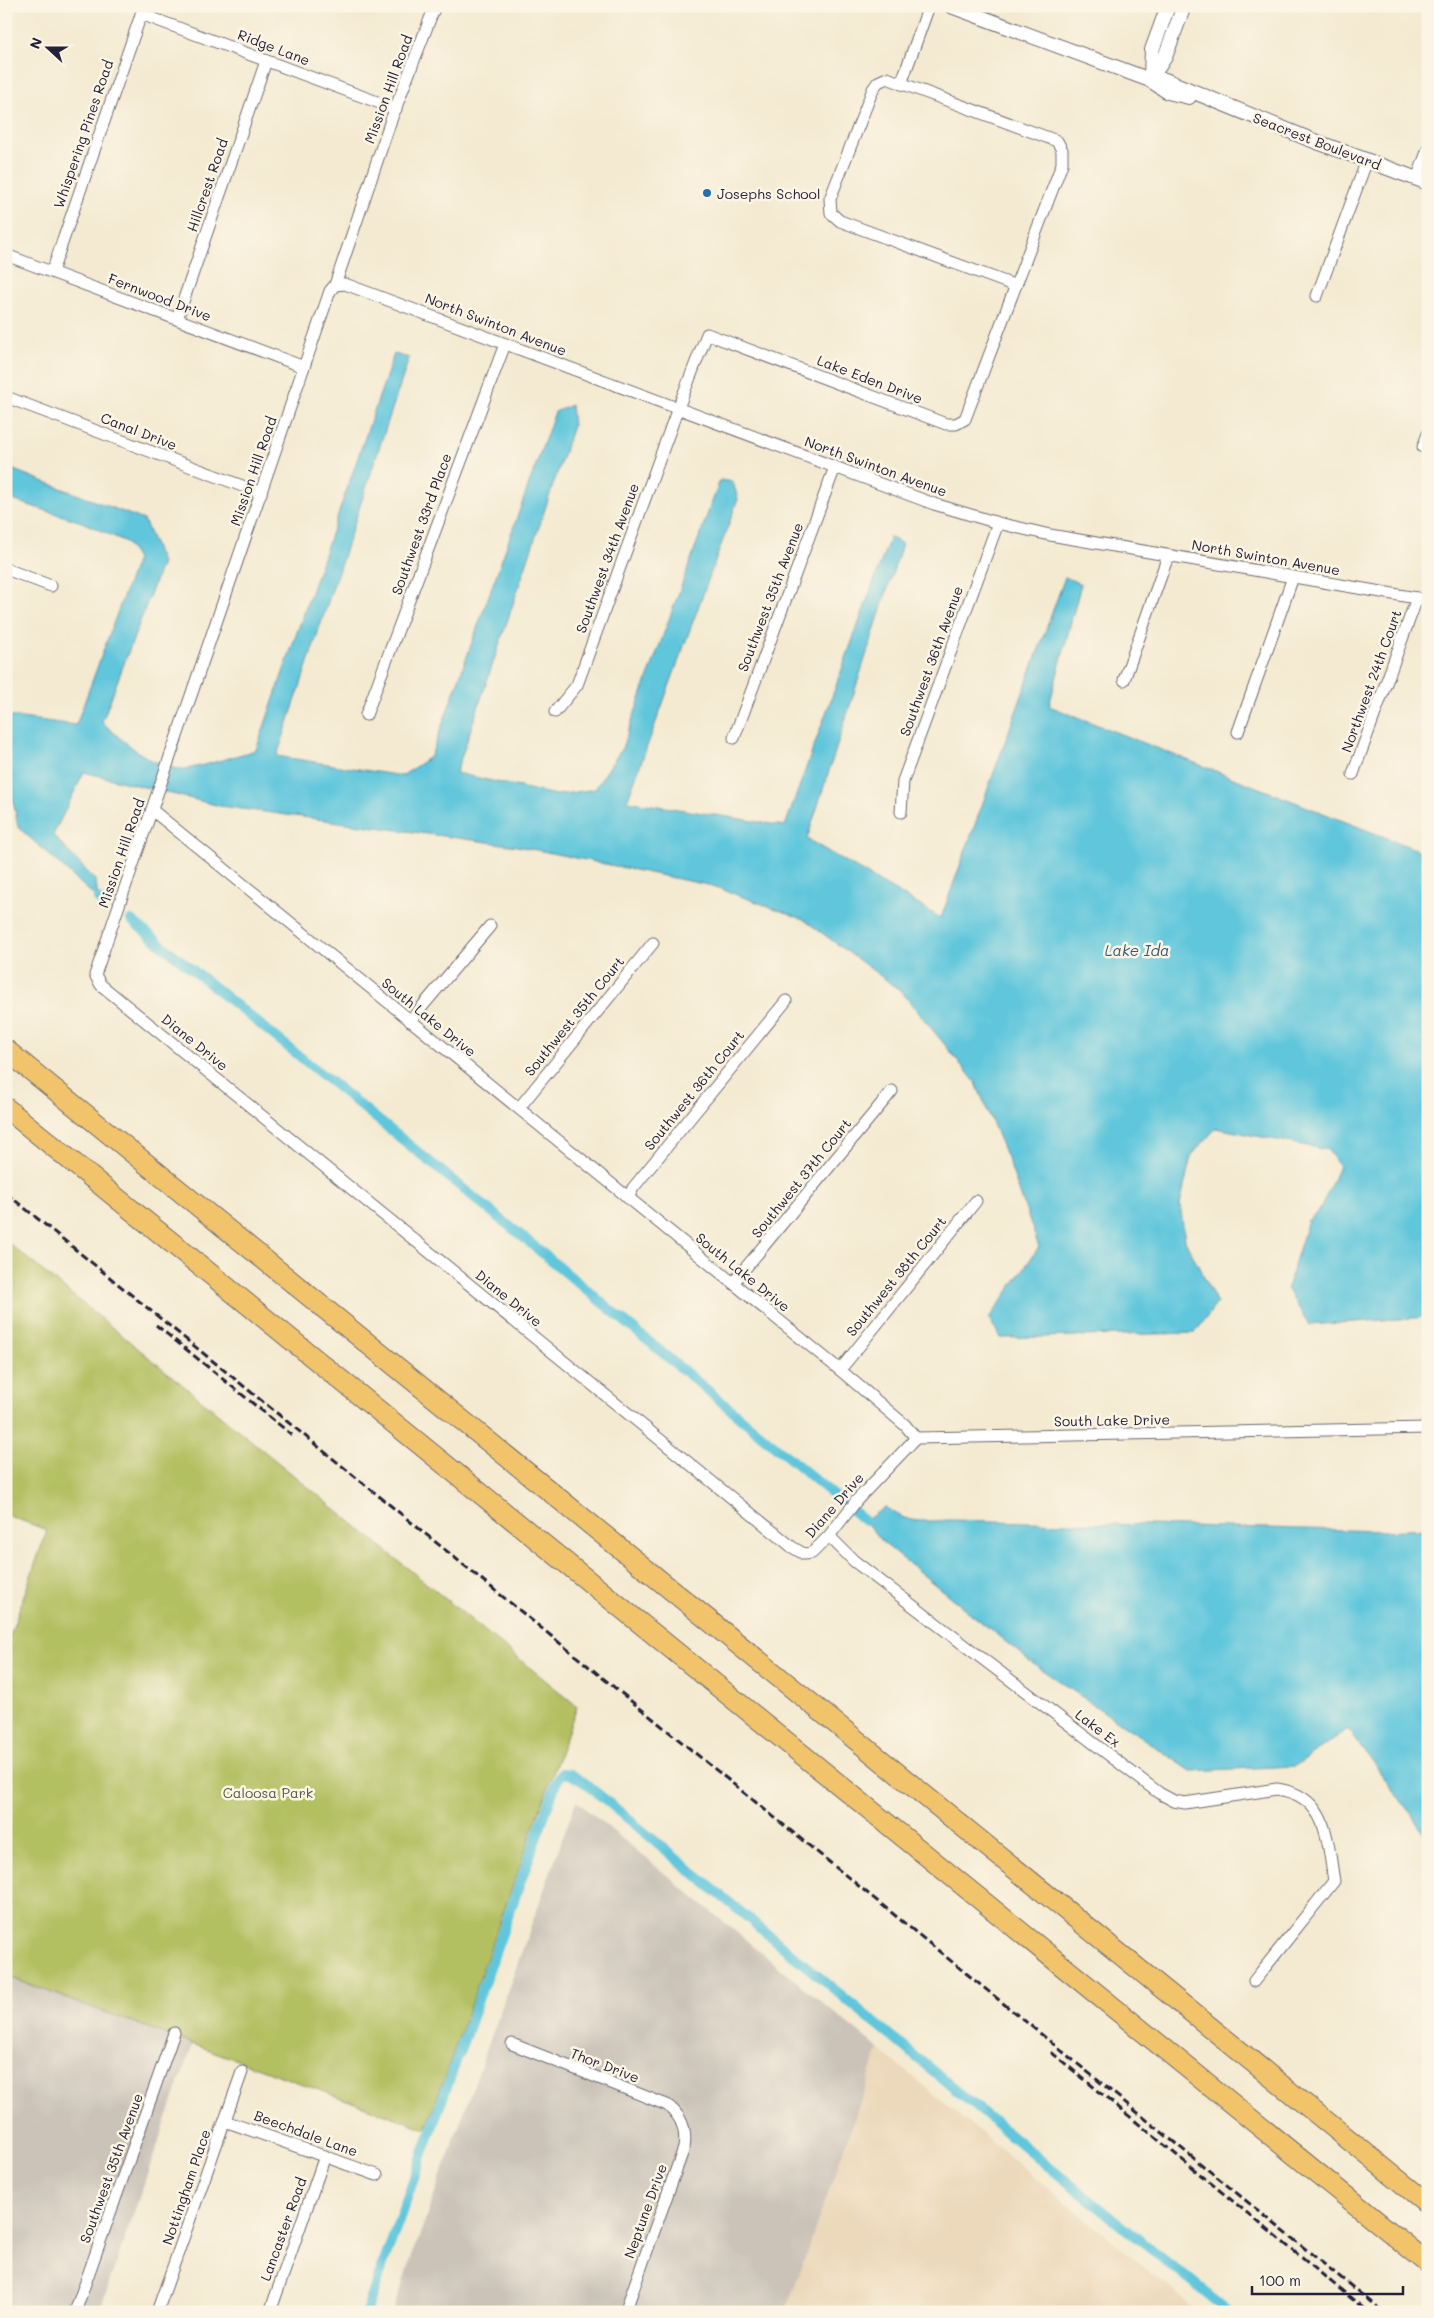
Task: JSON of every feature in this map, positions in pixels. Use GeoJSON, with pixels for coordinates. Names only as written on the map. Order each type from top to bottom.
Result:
{"type":"FeatureCollection","features":[{"type":"Feature","properties":{"kind":"highway"},"geometry":{"type":"LineString","coordinates":[[6,1050],[1428,2204]]}},
{"type":"Feature","properties":{"kind":"highway"},"geometry":{"type":"LineString","coordinates":[[6,1108],[1428,2263]]}},
{"type":"Feature","properties":{"kind":"street","name":"Mission Hill Road"},"geometry":{"type":"LineString","coordinates":[[104,947],[330,291],[335,285],[396,109],[435,6]]}},
{"type":"Feature","properties":{"kind":"street"},"geometry":{"type":"LineString","coordinates":[[901,84],[929,6]]}},
{"type":"Feature","properties":{"kind":"street","name":"Seacrest Boulevard"},"geometry":{"type":"LineString","coordinates":[[952,6],[1150,80],[1168,92],[1193,98],[1207,98],[1422,181]]}},
{"type":"Feature","properties":{"kind":"street"},"geometry":{"type":"LineString","coordinates":[[1150,80],[1152,50],[1168,6]]}},
{"type":"Feature","properties":{"kind":"street"},"geometry":{"type":"LineString","coordinates":[[1150,80],[1165,57],[1184,6]]}},
{"type":"Feature","properties":{"kind":"street","name":"Ridge Lane"},"geometry":{"type":"LineString","coordinates":[[143,10],[266,61],[396,109]]}},
{"type":"Feature","properties":{"kind":"street","name":"Whispering Pines Road"},"geometry":{"type":"LineString","coordinates":[[52,272],[143,10]]}},
{"type":"Feature","properties":{"kind":"street","name":"Hillcrest Road"},"geometry":{"type":"LineString","coordinates":[[177,319],[266,61]]}},
{"type":"Feature","properties":{"kind":"street","name":"Lake Eden Drive"},"geometry":{"type":"LineString","coordinates":[[678,408],[707,334],[946,424],[956,424],[965,419],[1016,286],[1062,164],[1062,150],[1057,141],[887,78],[878,82],[873,89],[830,199],[831,213],[840,221],[1016,286]]}},
{"type":"Feature","properties":{"kind":"street"},"geometry":{"type":"LineString","coordinates":[[1422,181],[1428,149]]}},
{"type":"Feature","properties":{"kind":"street"},"geometry":{"type":"LineString","coordinates":[[1317,296],[1367,160]]}},
{"type":"Feature","properties":{"kind":"street","name":"Fernwood Drive"},"geometry":{"type":"LineString","coordinates":[[6,255],[304,367]]}},
{"type":"Feature","properties":{"kind":"street","name":"North Swinton Avenue"},"geometry":{"type":"LineString","coordinates":[[335,285],[345,284],[934,504],[998,523],[1050,535],[1422,599]]}},
{"type":"Feature","properties":{"kind":"street","name":"Southwest 33rd Place"},"geometry":{"type":"LineString","coordinates":[[366,715],[505,344]]}},
{"type":"Feature","properties":{"kind":"street","name":"Canal Drive"},"geometry":{"type":"LineString","coordinates":[[6,397],[261,493]]}},
{"type":"Feature","properties":{"kind":"street","name":"Southwest 34th Avenue"},"geometry":{"type":"LineString","coordinates":[[555,712],[577,685],[678,408]]}},
{"type":"Feature","properties":{"kind":"street"},"geometry":{"type":"LineString","coordinates":[[1423,447],[1428,434]]}},
{"type":"Feature","properties":{"kind":"street","name":"Southwest 35th Avenue"},"geometry":{"type":"LineString","coordinates":[[734,738],[835,467]]}},
{"type":"Feature","properties":{"kind":"street","name":"Southwest 36th Avenue"},"geometry":{"type":"LineString","coordinates":[[900,812],[902,780],[998,523]]}},
{"type":"Feature","properties":{"kind":"street"},"geometry":{"type":"LineString","coordinates":[[1124,680],[1168,556]]}},
{"type":"Feature","properties":{"kind":"street"},"geometry":{"type":"LineString","coordinates":[[6,569],[51,586]]}},
{"type":"Feature","properties":{"kind":"street"},"geometry":{"type":"LineString","coordinates":[[1238,732],[1293,577]]}},
{"type":"Feature","properties":{"kind":"street","name":"Northwest 24th Court"},"geometry":{"type":"LineString","coordinates":[[1353,774],[1422,599]]}},
{"type":"Feature","properties":{"kind":"street","name":"South Lake Drive"},"geometry":{"type":"LineString","coordinates":[[152,810],[840,1370],[905,1425],[916,1438],[1428,1428]]}},
{"type":"Feature","properties":{"kind":"street"},"geometry":{"type":"LineString","coordinates":[[410,1021],[490,926]]}},
{"type":"Feature","properties":{"kind":"street","name":"Southwest 35th Court"},"geometry":{"type":"LineString","coordinates":[[519,1108],[653,943]]}},
{"type":"Feature","properties":{"kind":"street","name":"Diane Drive"},"geometry":{"type":"LineString","coordinates":[[104,947],[95,975],[101,986],[792,1547],[804,1554],[812,1553],[830,1536],[857,1500],[916,1438]]}},
{"type":"Feature","properties":{"kind":"street","name":"Southwest 36th Court"},"geometry":{"type":"LineString","coordinates":[[628,1198],[633,1188],[786,1001]]}},
{"type":"Feature","properties":{"kind":"street","name":"Southwest 37th Court"},"geometry":{"type":"LineString","coordinates":[[733,1284],[892,1091]]}},
{"type":"Feature","properties":{"kind":"street","name":"Southwest 38th Court"},"geometry":{"type":"LineString","coordinates":[[840,1370],[976,1201]]}},
{"type":"Feature","properties":{"kind":"street","name":"Lake Ex"},"geometry":{"type":"LineString","coordinates":[[830,1536],[854,1560],[1159,1794],[1174,1801],[1186,1802],[1277,1789],[1292,1791],[1306,1798],[1316,1810],[1326,1830],[1334,1881],[1254,1981]]}},
{"type":"Feature","properties":{"kind":"street","name":"Southwest 35th Avenue"},"geometry":{"type":"LineString","coordinates":[[76,2311],[174,2034]]}},
{"type":"Feature","properties":{"kind":"street","name":"Thor Drive"},"geometry":{"type":"LineString","coordinates":[[512,2044],[667,2105],[682,2120]]}},
{"type":"Feature","properties":{"kind":"street","name":"Nottingham Place"},"geometry":{"type":"LineString","coordinates":[[157,2312],[242,2072]]}},
{"type":"Feature","properties":{"kind":"street","name":"Neptune Drive"},"geometry":{"type":"LineString","coordinates":[[625,2312],[684,2148],[686,2134],[682,2120]]}},
{"type":"Feature","properties":{"kind":"street","name":"Beechdale Lane"},"geometry":{"type":"LineString","coordinates":[[225,2121],[377,2175]]}},
{"type":"Feature","properties":{"kind":"street","name":"Lancaster Road"},"geometry":{"type":"LineString","coordinates":[[270,2312],[325,2156]]}},
{"type":"Feature","properties":{"kind":"shaded area"},"geometry":{"type":"Polygon","coordinates":[[[576,1801],[879,2049],[786,2312],[392,2312],[576,1801]]]}},
{"type":"Feature","properties":{"kind":"shaded area"},"geometry":{"type":"Polygon","coordinates":[[[6,1976],[193,2044],[99,2312],[6,2312],[6,1976]]]}},
{"type":"Feature","properties":{"kind":"shaded area"},"geometry":{"type":"Polygon","coordinates":[[[879,2049],[1199,2312],[786,2312],[879,2049]]]}},
{"type":"Feature","properties":{"kind":"green space","name":"Caloosa Park"},"geometry":{"type":"Polygon","coordinates":[[[6,1241],[577,1706],[426,2129],[6,1976],[6,1647],[47,1530],[6,1515],[6,1241]]]}},
{"type":"Feature","properties":{"kind":"water","name":"Lake Ida"},"geometry":{"type":"Polygon","coordinates":[[[394,354],[409,358],[277,756],[402,776],[431,756],[555,412],[571,405],[573,426],[456,773],[556,795],[595,789],[622,748],[720,480],[733,482],[738,499],[627,801],[785,826],[890,537],[902,544],[807,839],[941,918],[1065,577],[1081,584],[1049,706],[1428,854],[1428,1317],[1309,1325],[1287,1288],[1308,1220],[1320,1210],[1339,1166],[1328,1150],[1216,1128],[1191,1156],[1180,1204],[1185,1240],[1217,1303],[1195,1333],[1001,1338],[989,1319],[1039,1247],[1010,1165],[976,1083],[901,991],[803,919],[713,886],[517,846],[220,806],[84,772],[53,835],[96,881],[98,899],[18,827],[14,804],[6,785],[6,716],[76,725],[137,559],[126,542],[82,522],[6,498],[6,467],[144,520],[162,563],[102,722],[148,758],[170,767],[181,769],[196,767],[256,750],[394,354]]]}},
{"type":"Feature","properties":{"kind":"water"},"geometry":{"type":"Polygon","coordinates":[[[885,1507],[901,1517],[917,1521],[952,1520],[1383,1531],[1428,1529],[1428,1837],[1348,1729],[1295,1766],[1191,1771],[1032,1663],[881,1541],[865,1521],[885,1507]]]}},
{"type":"Feature","properties":{"kind":"waterway"},"geometry":{"type":"LineString","coordinates":[[98,899],[104,903]]}},
{"type":"Feature","properties":{"kind":"waterway"},"geometry":{"type":"LineString","coordinates":[[131,920],[523,1237],[865,1521]]}},
{"type":"Feature","properties":{"kind":"waterway"},"geometry":{"type":"LineString","coordinates":[[366,2312],[556,1783],[562,1773],[570,1774],[585,1783],[1049,2167],[1229,2312]]}},
{"type":"Feature","properties":{"kind":"railway"},"geometry":{"type":"LineString","coordinates":[[6,1193],[1383,2312]]}},
{"type":"Feature","properties":{"kind":"railway"},"geometry":{"type":"LineString","coordinates":[[156,1325],[292,1435]]}},
{"type":"Feature","properties":{"kind":"railway"},"geometry":{"type":"LineString","coordinates":[[1051,2052],[1368,2312]]}},
{"type":"Feature","properties":{"kind":"place","name":"Josephs School"},"geometry":{"type":"Point","coordinates":[707,193]}}]}
